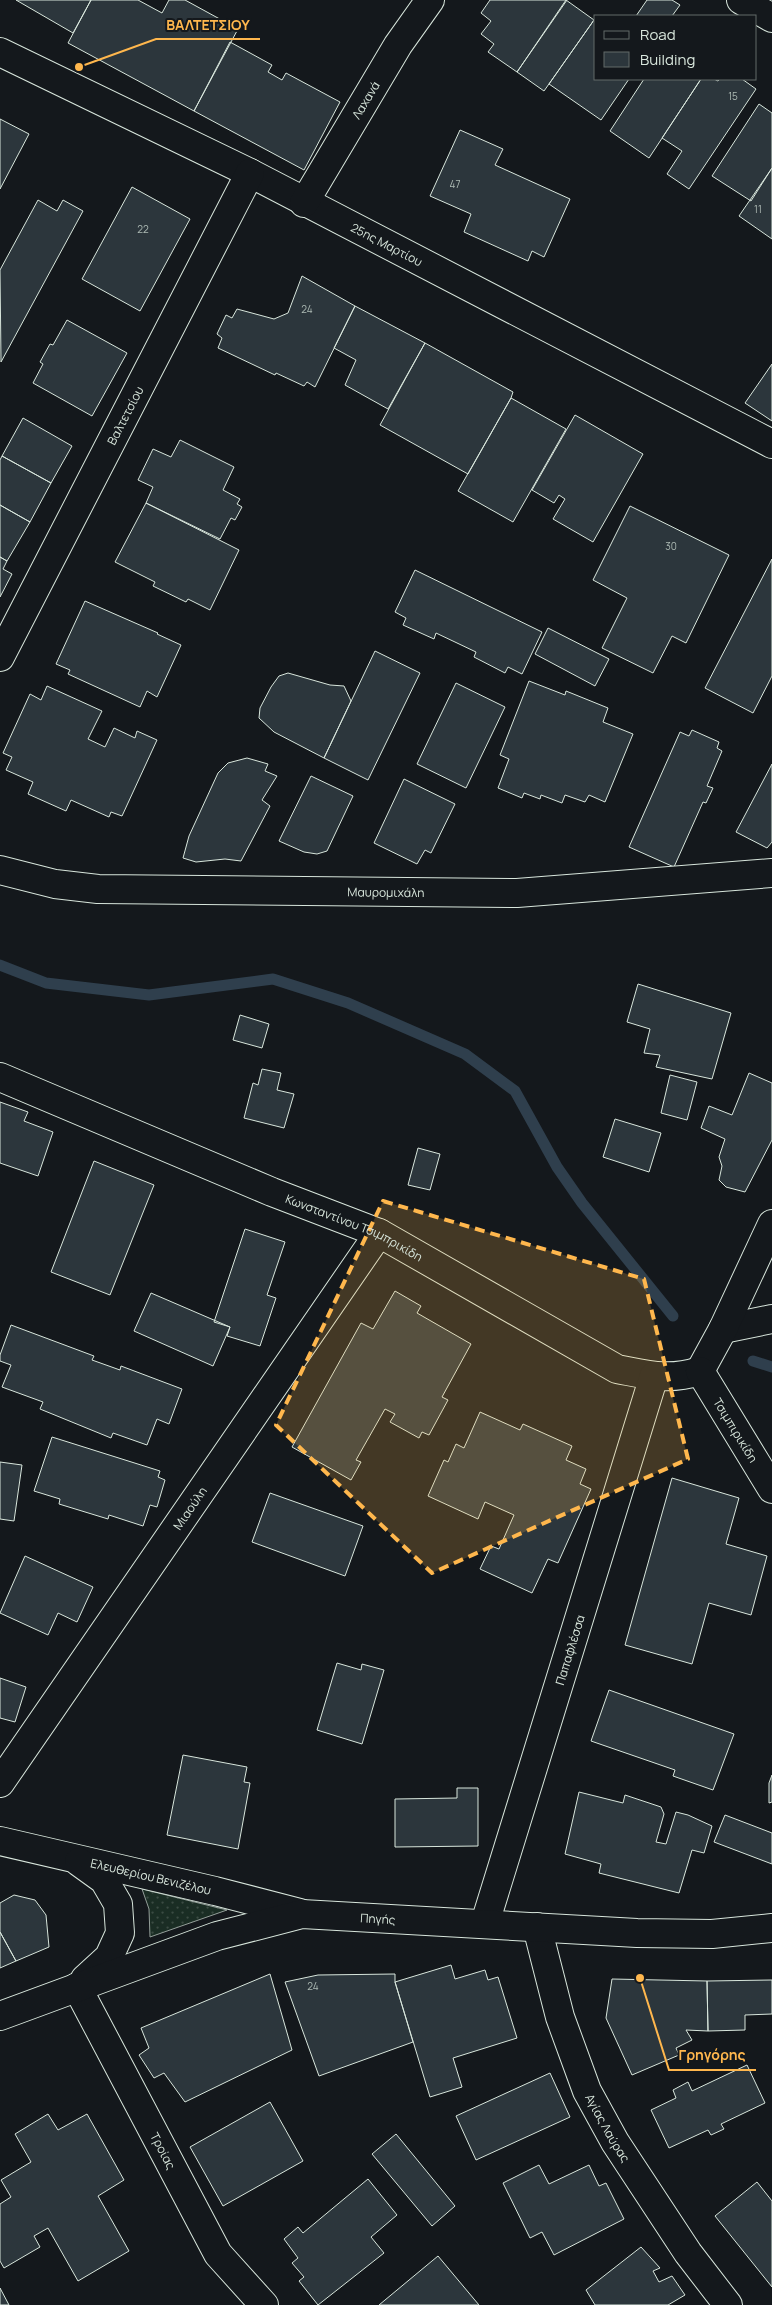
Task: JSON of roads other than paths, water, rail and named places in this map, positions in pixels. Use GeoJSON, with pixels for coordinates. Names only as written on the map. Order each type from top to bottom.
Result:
{"type":"FeatureCollection","features":[{"type":"Feature","properties":{"kind":"street","name":"Λαχανά"},"geometry":{"type":"LineString","coordinates":[[304,203],[398,45],[430,0]]}},
{"type":"Feature","properties":{"kind":"street"},"geometry":{"type":"LineString","coordinates":[[741,0],[772,18]]}},
{"type":"Feature","properties":{"kind":"street","name":"25ης Μαρτίου"},"geometry":{"type":"LineString","coordinates":[[0,52],[250,173],[304,203],[772,444]]}},
{"type":"Feature","properties":{"kind":"street","name":"Βαλτετσίου"},"geometry":{"type":"LineString","coordinates":[[0,657],[250,173]]}},
{"type":"Feature","properties":{"kind":"street","name":"Μαυρομιχάλη"},"geometry":{"type":"LineString","coordinates":[[0,870],[55,884],[98,889],[517,893],[772,873]]}},
{"type":"Feature","properties":{"kind":"street","name":"Κωνσταντίνου Τσιμπρικίδη"},"geometry":{"type":"LineString","coordinates":[[0,1077],[272,1192],[379,1233],[617,1369],[654,1376],[679,1377],[700,1371]]}},
{"type":"Feature","properties":{"kind":"street"},"geometry":{"type":"LineString","coordinates":[[700,1371],[723,1330],[772,1224]]}},
{"type":"Feature","properties":{"kind":"street","name":"Μιαούλη"},"geometry":{"type":"LineString","coordinates":[[0,1783],[379,1233]]}},
{"type":"Feature","properties":{"kind":"street"},"geometry":{"type":"LineString","coordinates":[[723,1330],[772,1319]]}},
{"type":"Feature","properties":{"kind":"street","name":"Τσιμπιρικίδη"},"geometry":{"type":"LineString","coordinates":[[700,1371],[772,1489]]}},
{"type":"Feature","properties":{"kind":"street","name":"Παπαφλέσσα"},"geometry":{"type":"LineString","coordinates":[[485,1923],[654,1376]]}},
{"type":"Feature","properties":{"kind":"street","name":"Ελευθερίου Βενιζέλου"},"geometry":{"type":"LineString","coordinates":[[0,1841],[215,1891],[302,1914]]}},
{"type":"Feature","properties":{"kind":"street"},"geometry":{"type":"LineString","coordinates":[[73,1858],[104,1880],[118,1904],[120,1933],[110,1957],[77,1987]]}},
{"type":"Feature","properties":{"kind":"street","name":"Πηγής"},"geometry":{"type":"LineString","coordinates":[[0,2016],[216,1936],[302,1914],[637,1933],[712,1934],[772,1928]]}},
{"type":"Feature","properties":{"kind":"street","name":"Αγίας Λαύρας"},"geometry":{"type":"LineString","coordinates":[[536,1927],[560,2017],[587,2091],[615,2142],[688,2253],[728,2305]]}},
{"type":"Feature","properties":{"kind":"street","name":"Τροίας"},"geometry":{"type":"LineString","coordinates":[[77,1987],[218,2254],[264,2305]]}},
{"type":"Feature","properties":{"kind":"waterway"},"geometry":{"type":"LineString","coordinates":[[0,965],[46,983],[149,995],[273,979],[348,1003],[465,1054],[515,1091],[557,1167],[582,1203],[673,1316]]}},
{"type":"Feature","properties":{"kind":"waterway"},"geometry":{"type":"LineString","coordinates":[[753,1361],[772,1367]]}},
{"type":"Feature","properties":{"kind":"place","name":"ΒΑΛΤΕΤΣΙΟΥ"},"geometry":{"type":"Point","coordinates":[79,67]}},
{"type":"Feature","properties":{"kind":"place","name":"Γρηγόρης"},"geometry":{"type":"Point","coordinates":[640,1978]}}]}
